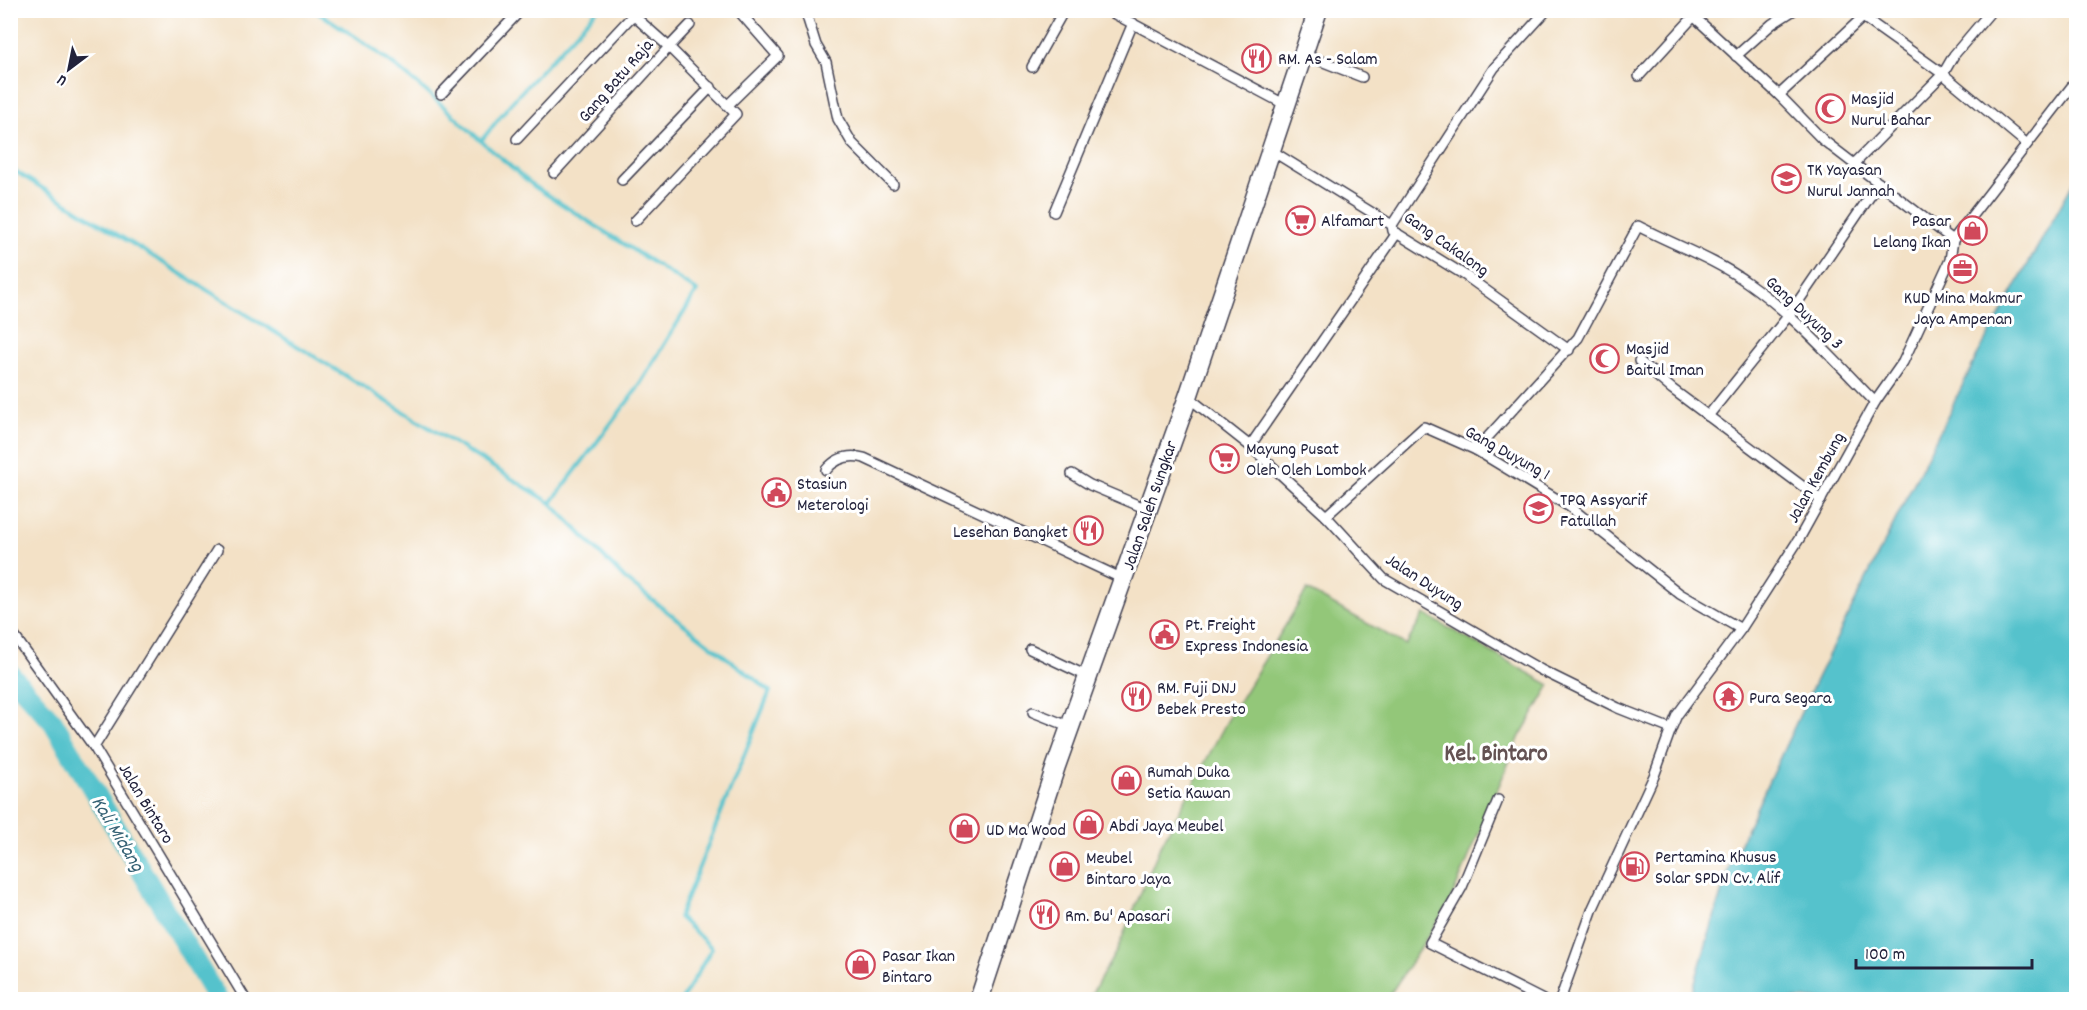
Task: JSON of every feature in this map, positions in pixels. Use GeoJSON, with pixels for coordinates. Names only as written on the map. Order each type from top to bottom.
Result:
{"type":"FeatureCollection","features":[{"type":"Feature","properties":{"kind":"highway","name":"Jalan Saleh Sungkar"},"geometry":{"type":"LineString","coordinates":[[979,999],[1147,508],[1188,397],[1272,151],[1317,10]]}},
{"type":"Feature","properties":{"kind":"street"},"geometry":{"type":"LineString","coordinates":[[441,94],[521,10]]}},
{"type":"Feature","properties":{"kind":"street"},"geometry":{"type":"LineString","coordinates":[[729,104],[778,56],[738,10]]}},
{"type":"Feature","properties":{"kind":"street"},"geometry":{"type":"LineString","coordinates":[[805,10],[816,45],[826,62],[838,119],[852,143],[893,184]]}},
{"type":"Feature","properties":{"kind":"street"},"geometry":{"type":"LineString","coordinates":[[1032,67],[1064,10]]}},
{"type":"Feature","properties":{"kind":"street"},"geometry":{"type":"LineString","coordinates":[[1107,10],[1286,105]]}},
{"type":"Feature","properties":{"kind":"street"},"geometry":{"type":"LineString","coordinates":[[1250,446],[1395,229],[1494,68],[1547,10]]}},
{"type":"Feature","properties":{"kind":"street"},"geometry":{"type":"LineString","coordinates":[[1736,56],[1772,24],[1794,10]]}},
{"type":"Feature","properties":{"kind":"street"},"geometry":{"type":"LineString","coordinates":[[1854,164],[1943,74],[1954,55],[1992,10]]}},
{"type":"Feature","properties":{"kind":"street"},"geometry":{"type":"LineString","coordinates":[[517,139],[635,13]]}},
{"type":"Feature","properties":{"kind":"street","name":"Gang Batu Raja"},"geometry":{"type":"LineString","coordinates":[[554,173],[669,47],[635,13]]}},
{"type":"Feature","properties":{"kind":"street"},"geometry":{"type":"LineString","coordinates":[[1639,76],[1691,13],[1779,95],[1822,140],[1953,240]]}},
{"type":"Feature","properties":{"kind":"street"},"geometry":{"type":"LineString","coordinates":[[1779,95],[1863,17],[1943,74],[2027,144]]}},
{"type":"Feature","properties":{"kind":"street"},"geometry":{"type":"LineString","coordinates":[[1054,212],[1133,23]]}},
{"type":"Feature","properties":{"kind":"street"},"geometry":{"type":"LineString","coordinates":[[635,221],[736,114],[729,104],[669,47],[690,25]]}},
{"type":"Feature","properties":{"kind":"street"},"geometry":{"type":"LineString","coordinates":[[1303,54],[1362,77]]}},
{"type":"Feature","properties":{"kind":"street","name":"Jalan Kembung"},"geometry":{"type":"LineString","coordinates":[[1671,729],[1677,715],[1741,629],[1821,500],[1875,402],[1903,362],[1950,260],[1953,240],[2076,81]]}},
{"type":"Feature","properties":{"kind":"street"},"geometry":{"type":"LineString","coordinates":[[622,180],[711,87]]}},
{"type":"Feature","properties":{"kind":"street","name":"Gang Cakalong"},"geometry":{"type":"LineString","coordinates":[[1272,151],[1466,276],[1569,350]]}},
{"type":"Feature","properties":{"kind":"street"},"geometry":{"type":"LineString","coordinates":[[1708,416],[1789,315],[1879,183]]}},
{"type":"Feature","properties":{"kind":"street","name":"Gang Duyung 3"},"geometry":{"type":"LineString","coordinates":[[1569,350],[1589,321],[1638,226],[1746,281],[1789,315],[1875,402]]}},
{"type":"Feature","properties":{"kind":"street"},"geometry":{"type":"LineString","coordinates":[[1476,450],[1569,350]]}},
{"type":"Feature","properties":{"kind":"street"},"geometry":{"type":"LineString","coordinates":[[1639,361],[1708,416],[1821,500]]}},
{"type":"Feature","properties":{"kind":"street","name":"Jalan Duyung"},"geometry":{"type":"LineString","coordinates":[[1188,397],[1250,446],[1326,516],[1384,579],[1541,670],[1618,708],[1671,729]]}},
{"type":"Feature","properties":{"kind":"street","name":"Gang Duyung 1"},"geometry":{"type":"LineString","coordinates":[[1326,516],[1424,426],[1476,450],[1570,507],[1665,584],[1741,629]]}},
{"type":"Feature","properties":{"kind":"street"},"geometry":{"type":"LineString","coordinates":[[826,470],[840,458],[854,456],[864,458],[1123,579]]}},
{"type":"Feature","properties":{"kind":"street"},"geometry":{"type":"LineString","coordinates":[[1072,474],[1090,485],[1147,508]]}},
{"type":"Feature","properties":{"kind":"street"},"geometry":{"type":"LineString","coordinates":[[94,747],[217,550]]}},
{"type":"Feature","properties":{"kind":"street","name":"Jalan Bintaro"},"geometry":{"type":"LineString","coordinates":[[10,630],[94,747],[246,999]]}},
{"type":"Feature","properties":{"kind":"street"},"geometry":{"type":"LineString","coordinates":[[1030,649],[1089,677]]}},
{"type":"Feature","properties":{"kind":"street"},"geometry":{"type":"LineString","coordinates":[[1033,712],[1071,727]]}},
{"type":"Feature","properties":{"kind":"street"},"geometry":{"type":"LineString","coordinates":[[1560,999],[1593,908],[1653,776],[1671,729]]}},
{"type":"Feature","properties":{"kind":"street"},"geometry":{"type":"LineString","coordinates":[[1498,800],[1462,887],[1431,943],[1543,999]]}},
{"type":"Feature","properties":{"kind":"green space"},"geometry":{"type":"Polygon","coordinates":[[[1307,590],[1406,645],[1424,614],[1550,685],[1520,736],[1449,904],[1387,999],[1088,1000],[1117,950],[1159,849],[1227,721],[1307,590]]]}},
{"type":"Feature","properties":{"kind":"water"},"geometry":{"type":"Polygon","coordinates":[[[2076,178],[2076,999],[1690,999],[1729,867],[1817,678],[1979,352],[2076,178]]]}},
{"type":"Feature","properties":{"kind":"waterway"},"geometry":{"type":"LineString","coordinates":[[314,10],[401,71],[481,141]]}},
{"type":"Feature","properties":{"kind":"waterway"},"geometry":{"type":"LineString","coordinates":[[551,503],[637,389],[697,291],[535,187],[481,141],[511,103],[597,10]]}},
{"type":"Feature","properties":{"kind":"waterway"},"geometry":{"type":"LineString","coordinates":[[10,168],[551,503],[625,579],[770,691],[679,917],[712,948],[682,1000]]}},
{"type":"Feature","properties":{"kind":"waterway","name":"Kali Midang"},"geometry":{"type":"LineString","coordinates":[[10,674],[53,722],[218,1000]]}},
{"type":"Feature","properties":{"kind":"place","name":"RM. As - Salam"},"geometry":{"type":"Point","coordinates":[1257,58]}},
{"type":"Feature","properties":{"kind":"place","name":"Masjid Nurul Bahar"},"geometry":{"type":"Point","coordinates":[1830,108]}},
{"type":"Feature","properties":{"kind":"place","name":"TK Yayasan Nurul Jannah"},"geometry":{"type":"Point","coordinates":[1786,179]}},
{"type":"Feature","properties":{"kind":"place","name":"Alfamart"},"geometry":{"type":"Point","coordinates":[1300,220]}},
{"type":"Feature","properties":{"kind":"place","name":"Pasar Lelang Ikan"},"geometry":{"type":"Point","coordinates":[1972,230]}},
{"type":"Feature","properties":{"kind":"place","name":"KUD Mina Makmur Jaya Ampenan"},"geometry":{"type":"Point","coordinates":[1963,268]}},
{"type":"Feature","properties":{"kind":"place","name":"Masjid Baitul Iman"},"geometry":{"type":"Point","coordinates":[1605,358]}},
{"type":"Feature","properties":{"kind":"place","name":"Mayung Pusat Oleh Oleh Lombok"},"geometry":{"type":"Point","coordinates":[1225,458]}},
{"type":"Feature","properties":{"kind":"place","name":"Stasiun Meterologi"},"geometry":{"type":"Point","coordinates":[776,493]}},
{"type":"Feature","properties":{"kind":"place","name":"TPQ Assyarif Fatullah"},"geometry":{"type":"Point","coordinates":[1539,509]}},
{"type":"Feature","properties":{"kind":"place","name":"Lesehan Bangket"},"geometry":{"type":"Point","coordinates":[1089,531]}},
{"type":"Feature","properties":{"kind":"place","name":"Pt. Freight Express Indonesia"},"geometry":{"type":"Point","coordinates":[1164,634]}},
{"type":"Feature","properties":{"kind":"place","name":"RM. Fuji DNJ Bebek Presto"},"geometry":{"type":"Point","coordinates":[1136,697]}},
{"type":"Feature","properties":{"kind":"place","name":"Pura Segara"},"geometry":{"type":"Point","coordinates":[1728,697]}},
{"type":"Feature","properties":{"kind":"place","name":"Rumah Duka Setia Kawan"},"geometry":{"type":"Point","coordinates":[1126,781]}},
{"type":"Feature","properties":{"kind":"place","name":"Abdi Jaya Meubel"},"geometry":{"type":"Point","coordinates":[1088,825]}},
{"type":"Feature","properties":{"kind":"place","name":"UD Ma Wood"},"geometry":{"type":"Point","coordinates":[965,829]}},
{"type":"Feature","properties":{"kind":"place","name":"Pertamina Khusus Solar SPDN Cv. Alif"},"geometry":{"type":"Point","coordinates":[1634,866]}},
{"type":"Feature","properties":{"kind":"place","name":"Meubel Bintaro Jaya"},"geometry":{"type":"Point","coordinates":[1065,867]}},
{"type":"Feature","properties":{"kind":"place","name":"Rm. Bu' Apasari"},"geometry":{"type":"Point","coordinates":[1044,915]}},
{"type":"Feature","properties":{"kind":"place","name":"Pasar Ikan Bintaro"},"geometry":{"type":"Point","coordinates":[861,965]}},
{"type":"Feature","properties":{"kind":"district","name":"Kel. Bintaro"},"geometry":{"type":"Point","coordinates":[1496,752]}}]}
